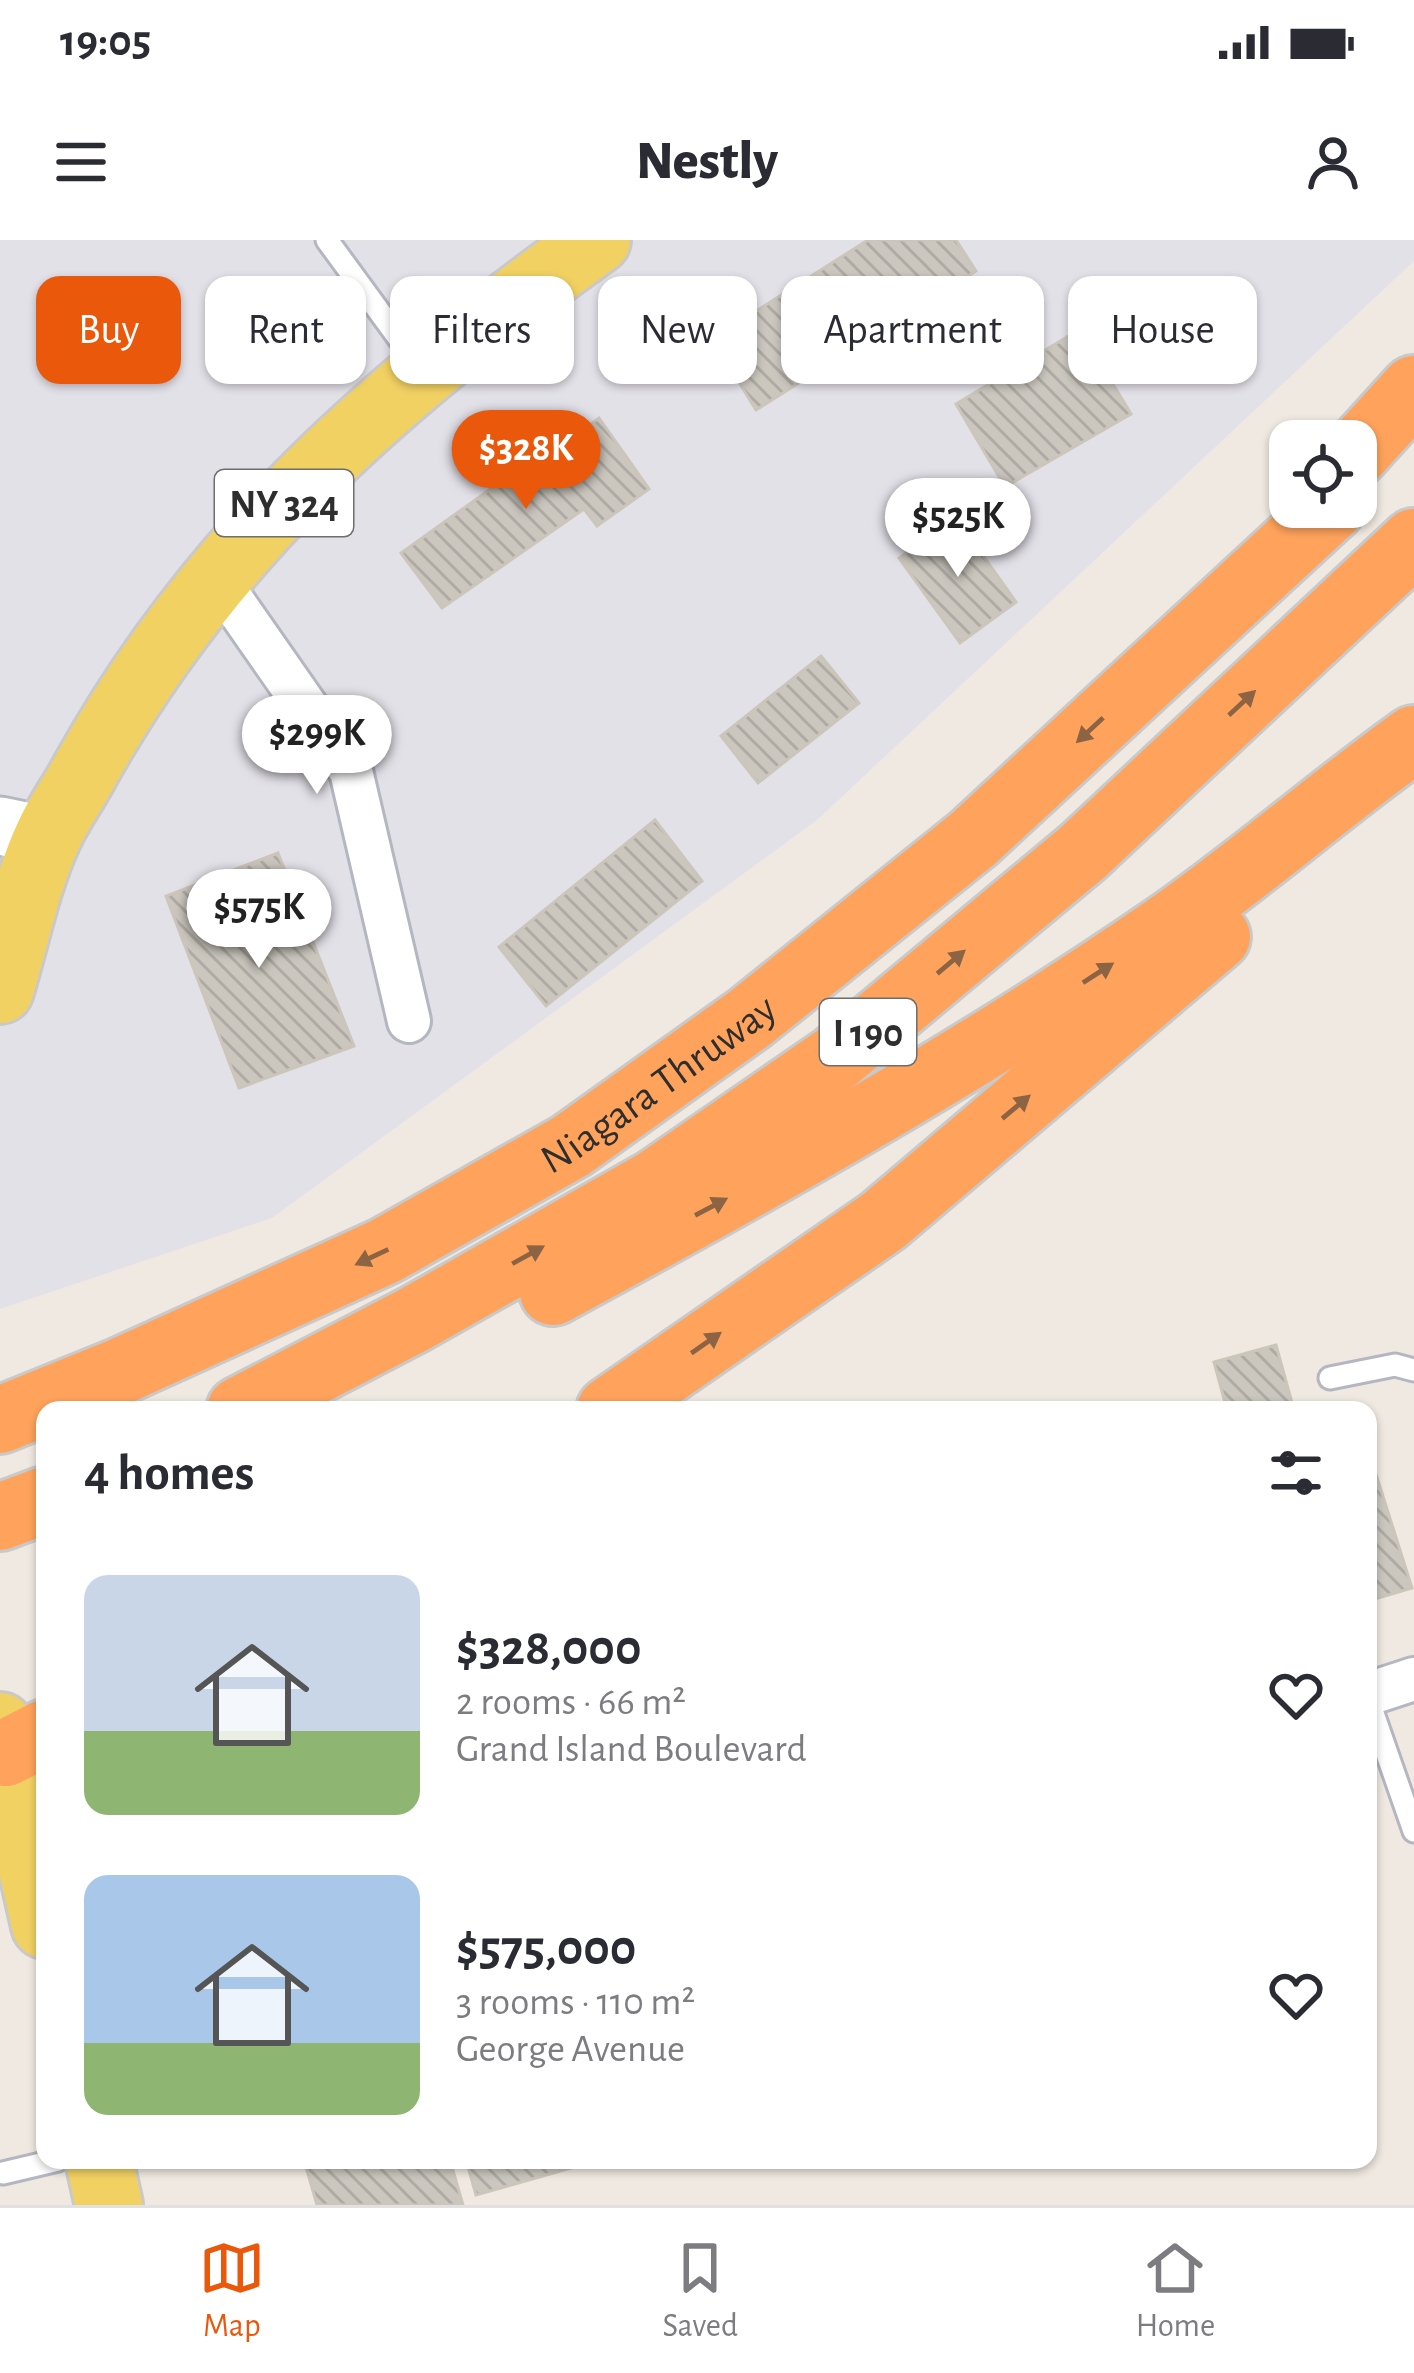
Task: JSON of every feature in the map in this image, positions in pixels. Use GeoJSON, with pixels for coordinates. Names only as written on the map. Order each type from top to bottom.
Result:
{"type":"FeatureCollection","features":[{"type":"Feature","properties":{"kind":"highway"},"geometry":{"type":"LineString","coordinates":[[1377,430],[1414,389]]}},
{"type":"Feature","properties":{"kind":"highway"},"geometry":{"type":"LineString","coordinates":[[1377,466],[1414,432]]}},
{"type":"Feature","properties":{"kind":"highway"},"geometry":{"type":"LineString","coordinates":[[1176,650],[1287,528]]}},
{"type":"Feature","properties":{"kind":"highway","name":"Niagara Thruway"},"geometry":{"type":"LineString","coordinates":[[47,1401],[385,1251],[571,1146],[750,1018],[973,839],[1309,528]]}},
{"type":"Feature","properties":{"kind":"highway","name":"Niagara Thruway"},"geometry":{"type":"LineString","coordinates":[[257,1401],[415,1319],[655,1183],[836,1058],[1083,852],[1414,542]]}},
{"type":"Feature","properties":{"kind":"highway"},"geometry":{"type":"LineString","coordinates":[[325,1401],[521,1310],[760,1180],[964,1060],[1168,926],[1414,739]]}},
{"type":"Feature","properties":{"kind":"highway"},"geometry":{"type":"LineString","coordinates":[[623,1401],[883,1221],[1414,772]]}},
{"type":"Feature","properties":{"kind":"highway","name":"Niagara Thruway"},"geometry":{"type":"LineString","coordinates":[[0,1420],[36,1405]]}},
{"type":"Feature","properties":{"kind":"highway"},"geometry":{"type":"LineString","coordinates":[[0,1517],[36,1503]]}},
{"type":"Feature","properties":{"kind":"main road","name":"NY 324"},"geometry":{"type":"LineString","coordinates":[[549,276],[597,240]]}},
{"type":"Feature","properties":{"kind":"main road","name":"NY 324"},"geometry":{"type":"LineString","coordinates":[[0,990],[24,831],[215,576],[313,472],[408,384]]}},
{"type":"Feature","properties":{"kind":"main road"},"geometry":{"type":"LineString","coordinates":[[14,1769],[36,1880]]}},
{"type":"Feature","properties":{"kind":"main road"},"geometry":{"type":"LineString","coordinates":[[101,2169],[109,2205]]}},
{"type":"Feature","properties":{"kind":"street"},"geometry":{"type":"LineString","coordinates":[[215,576],[351,771],[409,1022]]}},
{"type":"Feature","properties":{"kind":"street"},"geometry":{"type":"LineString","coordinates":[[1377,1693],[1414,1679]]}},
{"type":"Feature","properties":{"kind":"lane"},"geometry":{"type":"LineString","coordinates":[[327,240],[390,327]]}},
{"type":"Feature","properties":{"kind":"lane"},"geometry":{"type":"LineString","coordinates":[[1330,1378],[1395,1365],[1414,1370]]}},
{"type":"Feature","properties":{"kind":"lane"},"geometry":{"type":"LineString","coordinates":[[1377,1722],[1414,1831]]}},
{"type":"Feature","properties":{"kind":"lane"},"geometry":{"type":"LineString","coordinates":[[3,2173],[36,2165]]}},
{"type":"Feature","properties":{"kind":"shaded area"},"geometry":{"type":"Polygon","coordinates":[[[0,240],[1414,240],[1414,261],[817,820],[272,1218],[0,1309],[0,240]]]}},
{"type":"Feature","properties":{"kind":"building"},"geometry":{"type":"Polygon","coordinates":[[[868,240],[956,240],[976,271],[968,276],[811,276],[868,240]]]}},
{"type":"Feature","properties":{"kind":"building"},"geometry":{"type":"Polygon","coordinates":[[[781,295],[781,384],[797,384],[756,410],[740,384],[757,384],[757,310],[781,295]]]}},
{"type":"Feature","properties":{"kind":"building"},"geometry":{"type":"Polygon","coordinates":[[[1068,336],[1068,384],[1113,384],[1131,414],[1005,487],[956,404],[989,384],[1044,384],[1044,351],[1068,336]]]}},
{"type":"Feature","properties":{"kind":"building"},"geometry":{"type":"Polygon","coordinates":[[[599,418],[649,489],[597,526],[584,509],[442,608],[401,553],[545,450],[549,455],[599,418]]]}},
{"type":"Feature","properties":{"kind":"building"},"geometry":{"type":"Polygon","coordinates":[[[956,517],[1016,602],[960,643],[899,558],[956,517]]]}},
{"type":"Feature","properties":{"kind":"building"},"geometry":{"type":"Polygon","coordinates":[[[821,656],[859,703],[758,783],[721,736],[821,656]]]}},
{"type":"Feature","properties":{"kind":"building"},"geometry":{"type":"Polygon","coordinates":[[[655,820],[702,881],[546,1006],[499,947],[655,820]]]}},
{"type":"Feature","properties":{"kind":"building"},"geometry":{"type":"Polygon","coordinates":[[[278,853],[354,1046],[239,1088],[166,896],[278,853]]]}},
{"type":"Feature","properties":{"kind":"building"},"geometry":{"type":"Polygon","coordinates":[[[1276,1345],[1292,1401],[1225,1401],[1214,1362],[1276,1345]]]}},
{"type":"Feature","properties":{"kind":"building"},"geometry":{"type":"Polygon","coordinates":[[[1377,1477],[1412,1588],[1377,1598],[1377,1477]]]}},
{"type":"Feature","properties":{"kind":"building"},"geometry":{"type":"Polygon","coordinates":[[[307,2169],[453,2169],[463,2205],[317,2205],[307,2169]]]}},
{"type":"Feature","properties":{"kind":"building"},"geometry":{"type":"Polygon","coordinates":[[[469,2169],[567,2169],[476,2195],[469,2169]]]}}]}
